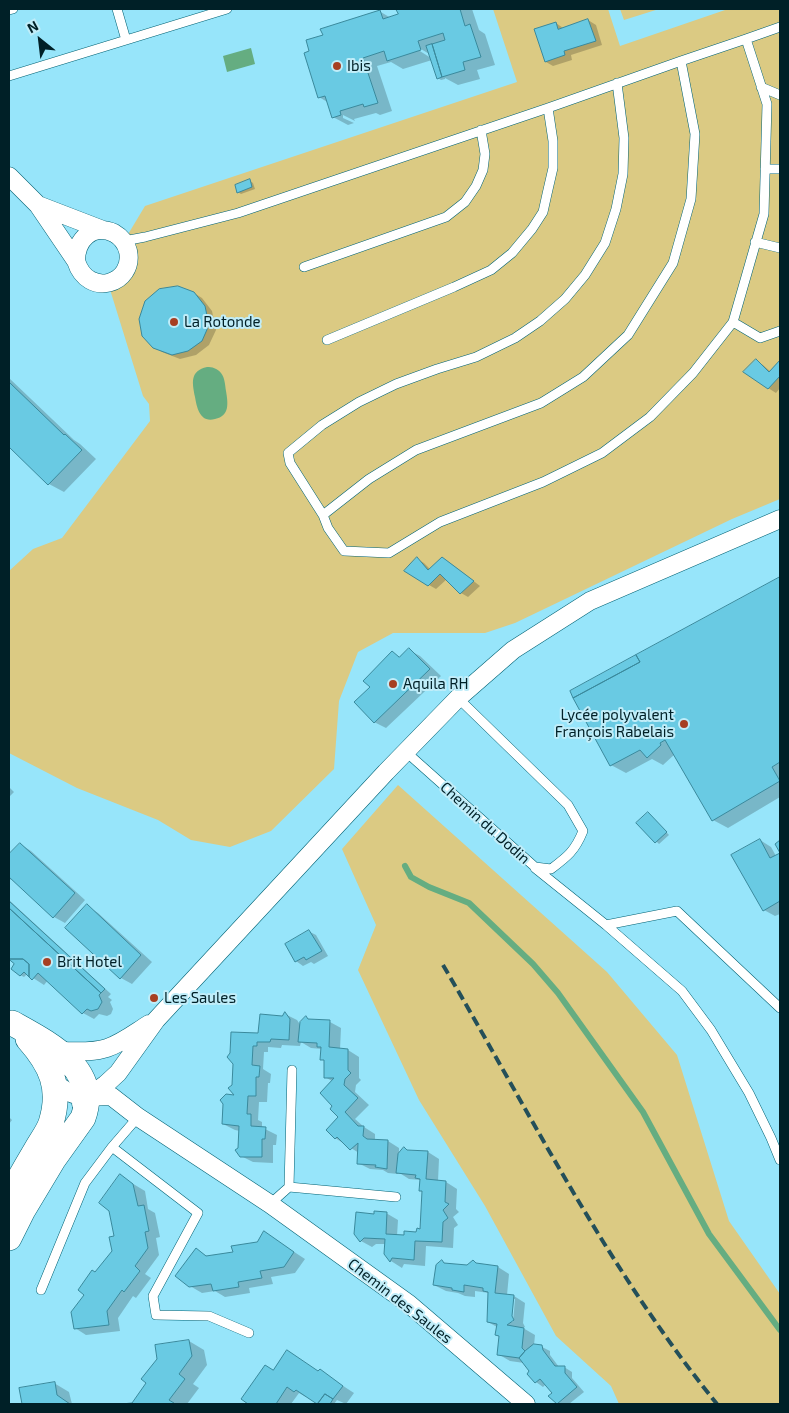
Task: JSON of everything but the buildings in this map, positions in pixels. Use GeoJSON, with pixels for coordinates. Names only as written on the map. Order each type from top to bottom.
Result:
{"type":"FeatureCollection","features":[{"type":"Feature","properties":{"kind":"street"},"geometry":{"type":"LineString","coordinates":[[9,176],[38,205],[76,261],[84,277],[100,284],[108,283],[123,274],[129,257],[128,249],[118,235],[38,205]]}},
{"type":"Feature","properties":{"kind":"street"},"geometry":{"type":"LineString","coordinates":[[76,261],[79,243],[85,236],[102,230]]}},
{"type":"Feature","properties":{"kind":"street"},"geometry":{"type":"LineString","coordinates":[[12,1190],[38,1160],[70,1115],[118,1072],[156,1020],[279,886],[458,698],[513,650],[590,601],[780,518]]}},
{"type":"Feature","properties":{"kind":"street"},"geometry":{"type":"LineString","coordinates":[[58,1051],[107,1048],[119,1043],[156,1020]]}},
{"type":"Feature","properties":{"kind":"street"},"geometry":{"type":"LineString","coordinates":[[9,1238],[25,1206],[53,1160],[84,1118],[88,1097],[82,1076],[67,1057],[11,1021]]}},
{"type":"Feature","properties":{"kind":"street"},"geometry":{"type":"LineString","coordinates":[[11,1021],[37,1049],[48,1066],[54,1082],[56,1100],[50,1124],[12,1190]]}},
{"type":"Feature","properties":{"kind":"street","name":"Chemin des Saules"},"geometry":{"type":"LineString","coordinates":[[54,1082],[71,1094],[88,1097],[112,1096],[138,1116],[270,1204],[409,1304],[526,1404]]}},
{"type":"Feature","properties":{"kind":"lane"},"geometry":{"type":"LineString","coordinates":[[9,10],[13,9]]}},
{"type":"Feature","properties":{"kind":"lane"},"geometry":{"type":"LineString","coordinates":[[117,9],[126,40]]}},
{"type":"Feature","properties":{"kind":"lane"},"geometry":{"type":"LineString","coordinates":[[9,76],[126,40],[206,12],[227,9]]}},
{"type":"Feature","properties":{"kind":"lane"},"geometry":{"type":"LineString","coordinates":[[124,241],[238,213],[780,27]]}},
{"type":"Feature","properties":{"kind":"lane"},"geometry":{"type":"LineString","coordinates":[[617,83],[624,138],[623,174],[616,209],[605,243],[585,274],[565,299],[540,321],[515,338],[476,357],[437,368],[396,384],[359,402],[322,425],[288,452],[290,463],[323,515],[328,528],[344,551],[389,553],[440,522],[543,482],[602,452],[650,417],[693,373],[732,322],[764,214],[766,104],[746,39]]}},
{"type":"Feature","properties":{"kind":"lane"},"geometry":{"type":"LineString","coordinates":[[323,515],[369,479],[416,450],[541,403],[583,377],[628,335],[673,263],[691,199],[695,134],[681,61]]}},
{"type":"Feature","properties":{"kind":"lane"},"geometry":{"type":"LineString","coordinates":[[761,87],[780,95]]}},
{"type":"Feature","properties":{"kind":"lane"},"geometry":{"type":"LineString","coordinates":[[327,340],[491,270],[512,253],[543,212],[553,168],[553,141],[548,108]]}},
{"type":"Feature","properties":{"kind":"lane"},"geometry":{"type":"LineString","coordinates":[[304,266],[446,217],[465,202],[484,170],[485,154],[481,130]]}},
{"type":"Feature","properties":{"kind":"lane"},"geometry":{"type":"LineString","coordinates":[[765,169],[780,169]]}},
{"type":"Feature","properties":{"kind":"lane"},"geometry":{"type":"LineString","coordinates":[[755,242],[780,248]]}},
{"type":"Feature","properties":{"kind":"lane"},"geometry":{"type":"LineString","coordinates":[[732,322],[760,338],[780,331]]}},
{"type":"Feature","properties":{"kind":"lane","name":"Chemin du Dodin"},"geometry":{"type":"LineString","coordinates":[[405,752],[535,867],[551,869],[567,856],[578,844],[583,831],[568,804],[458,698]]}},
{"type":"Feature","properties":{"kind":"lane"},"geometry":{"type":"LineString","coordinates":[[535,867],[682,991],[711,1030],[749,1093],[780,1160]]}},
{"type":"Feature","properties":{"kind":"lane"},"geometry":{"type":"LineString","coordinates":[[606,926],[677,910],[780,1008]]}},
{"type":"Feature","properties":{"kind":"lane"},"geometry":{"type":"LineString","coordinates":[[270,1204],[289,1187],[292,1070]]}},
{"type":"Feature","properties":{"kind":"lane"},"geometry":{"type":"LineString","coordinates":[[41,1290],[85,1184],[138,1116]]}},
{"type":"Feature","properties":{"kind":"lane"},"geometry":{"type":"LineString","coordinates":[[112,1148],[198,1213],[153,1296],[156,1315],[209,1316],[249,1333]]}},
{"type":"Feature","properties":{"kind":"lane"},"geometry":{"type":"LineString","coordinates":[[289,1187],[396,1197]]}},
{"type":"Feature","properties":{"kind":"shaded area"},"geometry":{"type":"Polygon","coordinates":[[[493,9],[608,9],[620,46],[728,9],[780,9],[780,499],[732,519],[515,623],[485,633],[393,633],[358,652],[339,701],[334,769],[271,831],[230,847],[191,840],[158,820],[77,788],[9,753],[9,571],[33,549],[62,538],[150,421],[149,404],[143,396],[108,283],[127,266],[124,241],[145,206],[517,82],[493,9]]]}},
{"type":"Feature","properties":{"kind":"shaded area"},"geometry":{"type":"Polygon","coordinates":[[[620,9],[659,9],[624,20],[620,9]]]}},
{"type":"Feature","properties":{"kind":"shaded area"},"geometry":{"type":"Polygon","coordinates":[[[251,48],[255,64],[227,72],[223,56],[251,48]]]}},
{"type":"Feature","properties":{"kind":"shaded area"},"geometry":{"type":"Polygon","coordinates":[[[207,367],[216,369],[222,375],[225,382],[227,400],[226,412],[220,417],[210,420],[200,414],[193,387],[195,374],[207,367]]]}},
{"type":"Feature","properties":{"kind":"shaded area"},"geometry":{"type":"Polygon","coordinates":[[[398,785],[607,972],[677,1055],[729,1221],[780,1294],[780,1404],[619,1404],[611,1386],[556,1336],[485,1206],[419,1100],[358,970],[376,925],[342,849],[398,785]]]}},
{"type":"Feature","properties":{"kind":"waterway"},"geometry":{"type":"LineString","coordinates":[[405,866],[411,877],[429,887],[469,903],[533,964],[558,993],[643,1112],[709,1234],[780,1330]]}},
{"type":"Feature","properties":{"kind":"railway"},"geometry":{"type":"LineString","coordinates":[[443,965],[539,1134],[605,1245],[640,1300],[717,1404]]}},
{"type":"Feature","properties":{"kind":"place","name":"Ibis"},"geometry":{"type":"Point","coordinates":[337,66]}},
{"type":"Feature","properties":{"kind":"place","name":"La Rotonde"},"geometry":{"type":"Point","coordinates":[174,322]}},
{"type":"Feature","properties":{"kind":"place","name":"Aquila RH"},"geometry":{"type":"Point","coordinates":[393,684]}},
{"type":"Feature","properties":{"kind":"place","name":"Lycée polyvalent François Rabelais"},"geometry":{"type":"Point","coordinates":[684,724]}},
{"type":"Feature","properties":{"kind":"place","name":"Brit Hotel"},"geometry":{"type":"Point","coordinates":[47,962]}},
{"type":"Feature","properties":{"kind":"place","name":"Les Saules"},"geometry":{"type":"Point","coordinates":[154,998]}}]}
